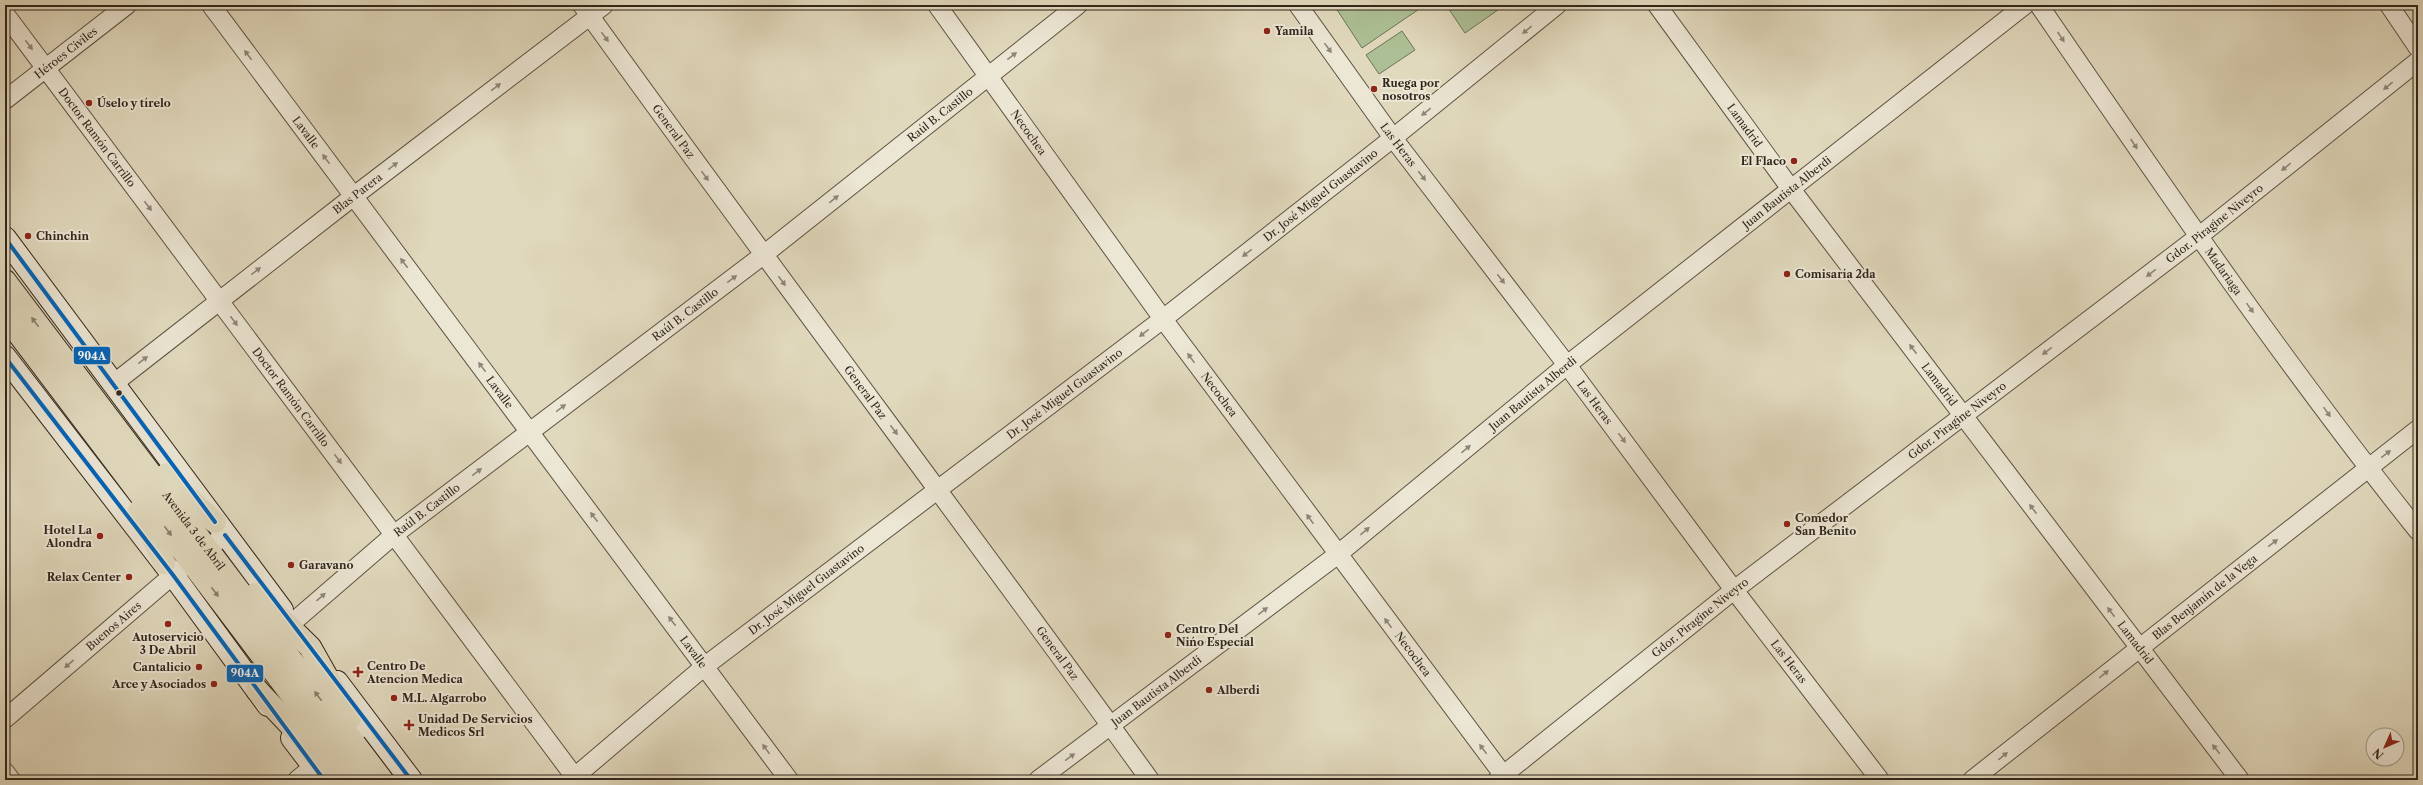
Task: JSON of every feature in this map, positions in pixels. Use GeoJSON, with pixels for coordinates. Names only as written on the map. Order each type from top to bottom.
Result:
{"type":"FeatureCollection","features":[{"type":"Feature","properties":{"kind":"highway","name":"Avenida 3 de Abril"},"geometry":{"type":"LineString","coordinates":[[5,281],[51,360]]}},
{"type":"Feature","properties":{"kind":"highway","name":"Avenida 3 de Abril"},"geometry":{"type":"LineString","coordinates":[[5,316],[51,360],[211,542],[333,753],[356,780]]}},
{"type":"Feature","properties":{"kind":"highway"},"geometry":{"type":"LineString","coordinates":[[51,360],[131,429],[182,492],[211,542],[263,603],[310,647],[343,708],[333,753],[342,780]]}},
{"type":"Feature","properties":{"kind":"highway"},"geometry":{"type":"LineString","coordinates":[[51,360],[95,447],[146,522],[169,569]]}},
{"type":"Feature","properties":{"kind":"highway"},"geometry":{"type":"LineString","coordinates":[[257,690],[333,753],[393,780]]}},
{"type":"Feature","properties":{"kind":"highway","name":"Avenida 3 de Abril"},"geometry":{"type":"LineString","coordinates":[[333,753],[382,780]]}},
{"type":"Feature","properties":{"kind":"main road","name":"Avenida 3 de Abril"},"geometry":{"type":"LineString","coordinates":[[5,238],[112,384],[211,542],[292,623],[310,647]]}},
{"type":"Feature","properties":{"kind":"main road"},"geometry":{"type":"LineString","coordinates":[[5,357],[169,569],[257,690]]}},
{"type":"Feature","properties":{"kind":"main road","name":"Avenida 3 de Abril"},"geometry":{"type":"LineString","coordinates":[[333,753],[411,780]]}},
{"type":"Feature","properties":{"kind":"street","name":"Héroes Civiles"},"geometry":{"type":"LineString","coordinates":[[5,100],[127,5]]}},
{"type":"Feature","properties":{"kind":"street","name":"Lavalle"},"geometry":{"type":"LineString","coordinates":[[211,5],[789,780]]}},
{"type":"Feature","properties":{"kind":"street","name":"Blas Parera"},"geometry":{"type":"LineString","coordinates":[[112,384],[218,300],[354,196],[586,11],[604,5]]}},
{"type":"Feature","properties":{"kind":"street","name":"Necochea"},"geometry":{"type":"LineString","coordinates":[[937,5],[1162,319],[1502,778]]}},
{"type":"Feature","properties":{"kind":"street","name":"Las Heras"},"geometry":{"type":"LineString","coordinates":[[1298,5],[1393,138],[1567,365],[1734,590],[1880,780]]}},
{"type":"Feature","properties":{"kind":"street","name":"Dr. José Miguel Guastavino"},"geometry":{"type":"LineString","coordinates":[[574,779],[705,666],[1162,319],[1393,138],[1557,5]]}},
{"type":"Feature","properties":{"kind":"street","name":"Lamadrid"},"geometry":{"type":"LineString","coordinates":[[1657,5],[1791,189],[2138,648],[2240,780]]}},
{"type":"Feature","properties":{"kind":"street","name":"Juan Bautista Alberdi"},"geometry":{"type":"LineString","coordinates":[[1038,780],[1337,555],[1567,365],[2025,5]]}},
{"type":"Feature","properties":{"kind":"street","name":"Madariaga"},"geometry":{"type":"LineString","coordinates":[[2039,5],[2198,237],[2368,468],[2418,531]]}},
{"type":"Feature","properties":{"kind":"street"},"geometry":{"type":"LineString","coordinates":[[2389,5],[2418,48]]}},
{"type":"Feature","properties":{"kind":"street","name":"Raúl B. Castillo"},"geometry":{"type":"LineString","coordinates":[[292,623],[395,534],[762,256],[988,75],[1068,8]]}},
{"type":"Feature","properties":{"kind":"street","name":"General Paz"},"geometry":{"type":"LineString","coordinates":[[586,11],[762,256],[938,490],[1150,780]]}},
{"type":"Feature","properties":{"kind":"street","name":"Doctor Ramón Carrillo"},"geometry":{"type":"LineString","coordinates":[[5,14],[395,534],[574,779]]}},
{"type":"Feature","properties":{"kind":"street","name":"Gdor. Piragine Niveyro"},"geometry":{"type":"LineString","coordinates":[[1502,778],[1734,590],[2198,237],[2418,61]]}},
{"type":"Feature","properties":{"kind":"street"},"geometry":{"type":"LineString","coordinates":[[5,281],[25,265]]}},
{"type":"Feature","properties":{"kind":"street","name":"Blas Benjamín de la Vega"},"geometry":{"type":"LineString","coordinates":[[1972,780],[2418,429]]}},
{"type":"Feature","properties":{"kind":"street","name":"Buenos Aires"},"geometry":{"type":"LineString","coordinates":[[5,719],[169,569],[211,542]]}},
{"type":"Feature","properties":{"kind":"street"},"geometry":{"type":"LineString","coordinates":[[5,772],[12,780]]}},
{"type":"Feature","properties":{"kind":"green space"},"geometry":{"type":"Polygon","coordinates":[[[1334,5],[1425,5],[1362,48],[1334,5]]]}},
{"type":"Feature","properties":{"kind":"green space"},"geometry":{"type":"Polygon","coordinates":[[[1446,5],[1505,5],[1465,33],[1446,5]]]}},
{"type":"Feature","properties":{"kind":"green space"},"geometry":{"type":"Polygon","coordinates":[[[1402,31],[1415,50],[1379,74],[1366,55],[1402,31]]]}},
{"type":"Feature","properties":{"kind":"transit line","name":"904A"},"geometry":{"type":"LineString","coordinates":[[5,238],[215,522]]}},
{"type":"Feature","properties":{"kind":"transit line","name":"904A"},"geometry":{"type":"LineString","coordinates":[[5,357],[173,575],[324,780]]}},
{"type":"Feature","properties":{"kind":"transit line","name":"904A"},"geometry":{"type":"LineString","coordinates":[[225,535],[411,780]]}},
{"type":"Feature","properties":{"kind":"place","name":"Yamila"},"geometry":{"type":"Point","coordinates":[1267,31]}},
{"type":"Feature","properties":{"kind":"place","name":"Ruega por nosotros"},"geometry":{"type":"Point","coordinates":[1374,89]}},
{"type":"Feature","properties":{"kind":"place","name":"Úselo y tírelo"},"geometry":{"type":"Point","coordinates":[89,103]}},
{"type":"Feature","properties":{"kind":"place","name":"El Flaco"},"geometry":{"type":"Point","coordinates":[1794,161]}},
{"type":"Feature","properties":{"kind":"place","name":"Chinchin"},"geometry":{"type":"Point","coordinates":[28,236]}},
{"type":"Feature","properties":{"kind":"place","name":"Comisaría 2da"},"geometry":{"type":"Point","coordinates":[1787,274]}},
{"type":"Feature","properties":{"kind":"place","name":"Comedor San Benito"},"geometry":{"type":"Point","coordinates":[1787,524]}},
{"type":"Feature","properties":{"kind":"place","name":"Hotel La Alondra"},"geometry":{"type":"Point","coordinates":[100,536]}},
{"type":"Feature","properties":{"kind":"place","name":"Garavano"},"geometry":{"type":"Point","coordinates":[291,565]}},
{"type":"Feature","properties":{"kind":"place","name":"Relax Center"},"geometry":{"type":"Point","coordinates":[129,577]}},
{"type":"Feature","properties":{"kind":"place","name":"Autoservicio 3 De Abril"},"geometry":{"type":"Point","coordinates":[168,624]}},
{"type":"Feature","properties":{"kind":"place","name":"Centro Del Nińo Especial"},"geometry":{"type":"Point","coordinates":[1168,635]}},
{"type":"Feature","properties":{"kind":"place","name":"Cantalicio"},"geometry":{"type":"Point","coordinates":[199,667]}},
{"type":"Feature","properties":{"kind":"place","name":"Centro De Atencion Medica"},"geometry":{"type":"Point","coordinates":[358,672]}},
{"type":"Feature","properties":{"kind":"place","name":"Arce y Asociados"},"geometry":{"type":"Point","coordinates":[214,684]}},
{"type":"Feature","properties":{"kind":"place","name":"Alberdi"},"geometry":{"type":"Point","coordinates":[1209,690]}},
{"type":"Feature","properties":{"kind":"place","name":"M.L. Algarrobo"},"geometry":{"type":"Point","coordinates":[394,698]}},
{"type":"Feature","properties":{"kind":"place","name":"Unidad De Servicios Medicos Srl"},"geometry":{"type":"Point","coordinates":[409,725]}}]}
